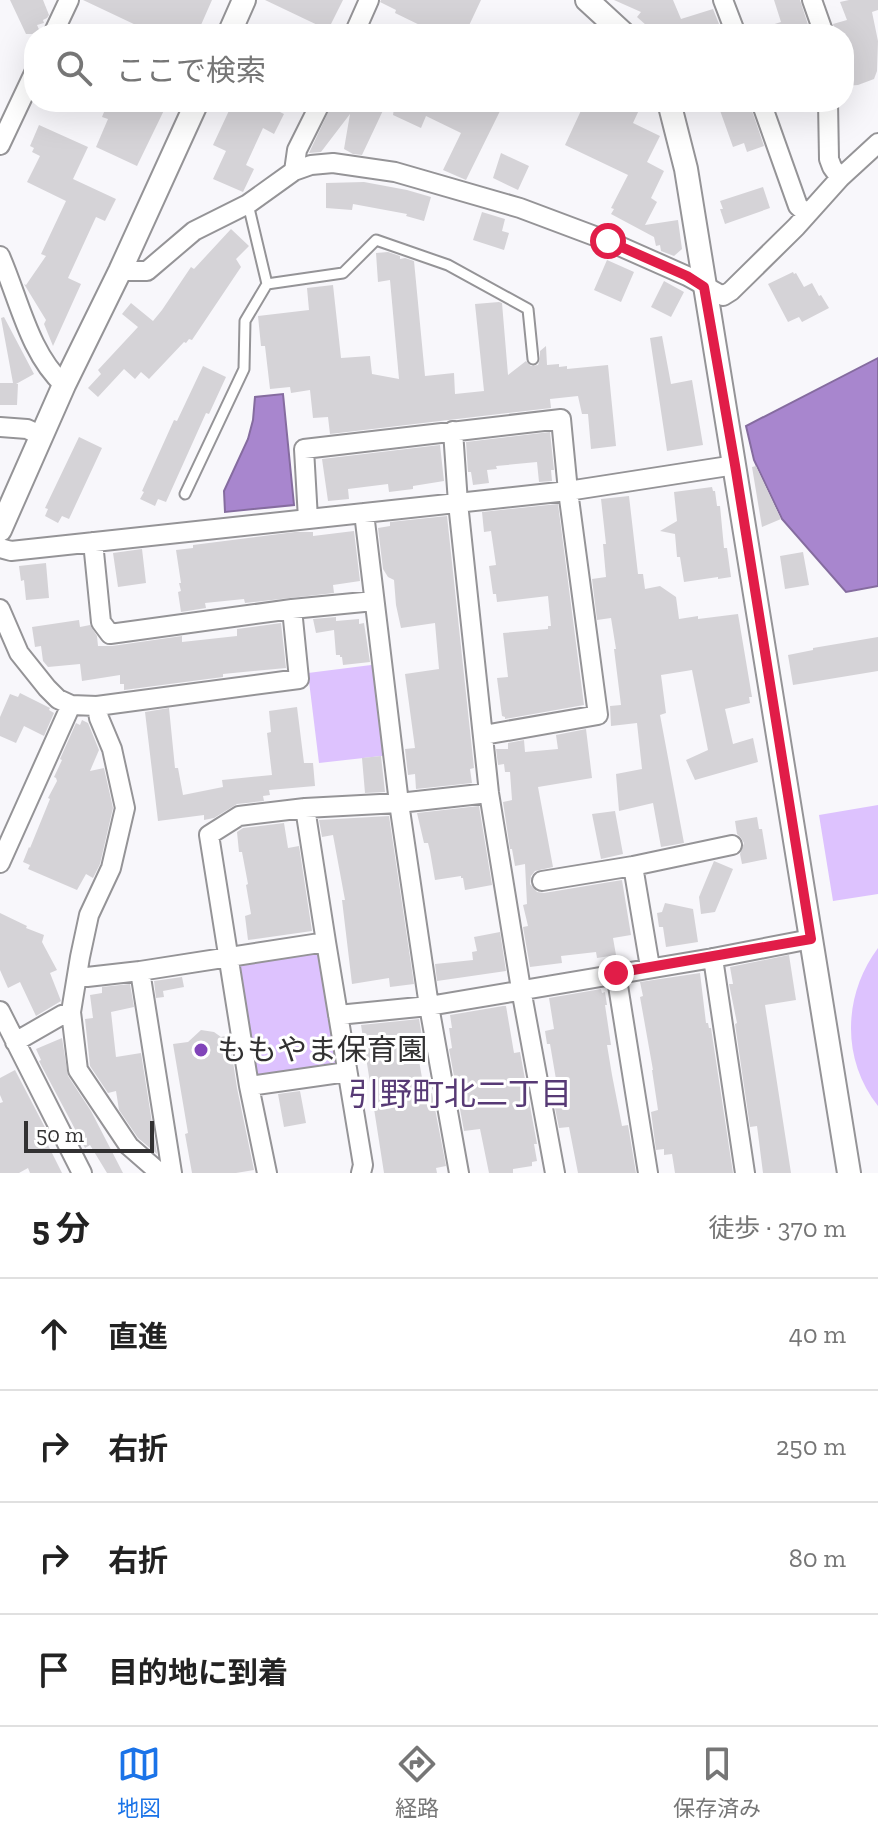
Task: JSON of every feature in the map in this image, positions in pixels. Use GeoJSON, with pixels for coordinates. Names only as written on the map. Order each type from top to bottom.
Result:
{"type":"FeatureCollection","features":[{"type":"Feature","properties":{"kind":"street"},"geometry":{"type":"LineString","coordinates":[[233,24],[244,0]]}},
{"type":"Feature","properties":{"kind":"street"},"geometry":{"type":"LineString","coordinates":[[358,24],[369,0]]}},
{"type":"Feature","properties":{"kind":"street"},"geometry":{"type":"LineString","coordinates":[[587,0],[613,24]]}},
{"type":"Feature","properties":{"kind":"street"},"geometry":{"type":"LineString","coordinates":[[723,0],[732,24]]}},
{"type":"Feature","properties":{"kind":"street"},"geometry":{"type":"LineString","coordinates":[[812,0],[820,24]]}},
{"type":"Feature","properties":{"kind":"street"},"geometry":{"type":"LineString","coordinates":[[56,24],[62,4]]}},
{"type":"Feature","properties":{"kind":"street"},"geometry":{"type":"LineString","coordinates":[[0,145],[24,94]]}},
{"type":"Feature","properties":{"kind":"street"},"geometry":{"type":"LineString","coordinates":[[0,530],[64,385],[192,112]]}},
{"type":"Feature","properties":{"kind":"street"},"geometry":{"type":"LineString","coordinates":[[294,171],[297,150],[316,112]]}},
{"type":"Feature","properties":{"kind":"street"},"geometry":{"type":"LineString","coordinates":[[672,112],[686,169],[849,1173]]}},
{"type":"Feature","properties":{"kind":"street"},"geometry":{"type":"LineString","coordinates":[[765,112],[798,206],[806,213]]}},
{"type":"Feature","properties":{"kind":"street"},"geometry":{"type":"LineString","coordinates":[[828,112],[829,159],[840,178]]}},
{"type":"Feature","properties":{"kind":"street"},"geometry":{"type":"LineString","coordinates":[[120,271],[147,271],[194,231],[248,204],[294,171],[311,165],[333,163],[409,176],[520,208],[608,241],[687,276],[719,295],[727,294],[878,143]]}},
{"type":"Feature","properties":{"kind":"street"},"geometry":{"type":"LineString","coordinates":[[0,256],[21,313],[42,356],[52,374],[64,385]]}},
{"type":"Feature","properties":{"kind":"street"},"geometry":{"type":"LineString","coordinates":[[308,519],[304,449],[561,419],[598,715],[484,735]]}},
{"type":"Feature","properties":{"kind":"street"},"geometry":{"type":"LineString","coordinates":[[0,427],[27,429],[42,436]]}},
{"type":"Feature","properties":{"kind":"street"},"geometry":{"type":"LineString","coordinates":[[453,431],[489,793],[555,1173]]}},
{"type":"Feature","properties":{"kind":"street"},"geometry":{"type":"LineString","coordinates":[[0,548],[11,551],[568,491],[735,465]]}},
{"type":"Feature","properties":{"kind":"street"},"geometry":{"type":"LineString","coordinates":[[364,513],[399,803],[429,1006],[459,1173]]}},
{"type":"Feature","properties":{"kind":"street"},"geometry":{"type":"LineString","coordinates":[[93,542],[101,622],[110,634],[374,601]]}},
{"type":"Feature","properties":{"kind":"street"},"geometry":{"type":"LineString","coordinates":[[0,609],[19,653],[58,699],[71,705],[97,706],[299,679],[292,609]]}},
{"type":"Feature","properties":{"kind":"street"},"geometry":{"type":"LineString","coordinates":[[0,863],[71,705]]}},
{"type":"Feature","properties":{"kind":"street"},"geometry":{"type":"LineString","coordinates":[[97,706],[112,749],[125,808],[111,868],[89,915],[77,977],[71,1012],[78,1070],[129,1146],[160,1173]]}},
{"type":"Feature","properties":{"kind":"street"},"geometry":{"type":"LineString","coordinates":[[267,1173],[249,1086],[209,835],[239,816],[489,793]]}},
{"type":"Feature","properties":{"kind":"street"},"geometry":{"type":"LineString","coordinates":[[305,808],[363,1165],[361,1173]]}},
{"type":"Feature","properties":{"kind":"street"},"geometry":{"type":"LineString","coordinates":[[542,881],[732,845]]}},
{"type":"Feature","properties":{"kind":"street"},"geometry":{"type":"LineString","coordinates":[[633,866],[650,967]]}},
{"type":"Feature","properties":{"kind":"street"},"geometry":{"type":"LineString","coordinates":[[338,1015],[429,1006],[811,939]]}},
{"type":"Feature","properties":{"kind":"street"},"geometry":{"type":"LineString","coordinates":[[77,977],[140,971],[326,942]]}},
{"type":"Feature","properties":{"kind":"street"},"geometry":{"type":"LineString","coordinates":[[713,958],[745,1173]]}},
{"type":"Feature","properties":{"kind":"street"},"geometry":{"type":"LineString","coordinates":[[140,971],[172,1173]]}},
{"type":"Feature","properties":{"kind":"street"},"geometry":{"type":"LineString","coordinates":[[616,973],[648,1173]]}},
{"type":"Feature","properties":{"kind":"street"},"geometry":{"type":"LineString","coordinates":[[0,1011],[82,1173]]}},
{"type":"Feature","properties":{"kind":"street"},"geometry":{"type":"LineString","coordinates":[[15,1042],[71,1012]]}},
{"type":"Feature","properties":{"kind":"street"},"geometry":{"type":"LineString","coordinates":[[249,1086],[347,1072]]}},
{"type":"Feature","properties":{"kind":"lane"},"geometry":{"type":"LineString","coordinates":[[185,494],[244,369],[245,321],[267,284],[248,204]]}},
{"type":"Feature","properties":{"kind":"lane"},"geometry":{"type":"LineString","coordinates":[[267,284],[343,273],[376,240],[448,265],[528,309],[533,359]]}},
{"type":"Feature","properties":{"kind":"shaded area"},"geometry":{"type":"Polygon","coordinates":[[[878,358],[878,586],[846,592],[782,519],[754,460],[746,426],[878,358]]]}},
{"type":"Feature","properties":{"kind":"shaded area"},"geometry":{"type":"Polygon","coordinates":[[[283,394],[294,505],[225,512],[224,491],[248,439],[255,397],[283,394]]]}},
{"type":"Feature","properties":{"kind":"shaded area"},"geometry":{"type":"Polygon","coordinates":[[[379,664],[390,755],[319,763],[308,673],[379,664]]]}},
{"type":"Feature","properties":{"kind":"shaded area"},"geometry":{"type":"Polygon","coordinates":[[[878,805],[878,894],[833,901],[819,815],[878,805]]]}},
{"type":"Feature","properties":{"kind":"shaded area"},"geometry":{"type":"Polygon","coordinates":[[[325,944],[345,1071],[250,1084],[230,957],[325,944]]]}},
{"type":"Feature","properties":{"kind":"shaded area"},"geometry":{"type":"Polygon","coordinates":[[[878,948],[878,1106],[857,1068],[851,1027],[858,986],[878,948]]]}},
{"type":"Feature","properties":{"kind":"building"},"geometry":{"type":"Polygon","coordinates":[[[10,0],[43,0],[49,15],[43,20],[44,23],[24,24],[24,30],[10,0]]]}},
{"type":"Feature","properties":{"kind":"building"},"geometry":{"type":"Polygon","coordinates":[[[83,0],[212,0],[201,24],[134,24],[83,0]]]}},
{"type":"Feature","properties":{"kind":"building"},"geometry":{"type":"Polygon","coordinates":[[[265,0],[343,0],[331,24],[315,24],[265,0]]]}},
{"type":"Feature","properties":{"kind":"building"},"geometry":{"type":"Polygon","coordinates":[[[481,0],[470,24],[418,24],[380,2],[481,0]]]}},
{"type":"Feature","properties":{"kind":"building"},"geometry":{"type":"Polygon","coordinates":[[[614,0],[673,0],[681,19],[713,9],[719,24],[645,24],[637,17],[641,12],[614,0]]]}},
{"type":"Feature","properties":{"kind":"building"},"geometry":{"type":"Polygon","coordinates":[[[774,0],[800,0],[808,24],[775,24],[781,22],[774,0]]]}},
{"type":"Feature","properties":{"kind":"building"},"geometry":{"type":"Polygon","coordinates":[[[878,0],[878,10],[872,12],[878,41],[877,71],[874,79],[858,85],[854,85],[854,24],[833,24],[847,20],[840,2],[878,0]]]}},
{"type":"Feature","properties":{"kind":"building"},"geometry":{"type":"Polygon","coordinates":[[[104,112],[163,112],[137,166],[96,147],[108,119],[102,117],[104,112]]]}},
{"type":"Feature","properties":{"kind":"building"},"geometry":{"type":"Polygon","coordinates":[[[228,112],[284,114],[274,134],[263,128],[246,165],[254,169],[243,192],[213,179],[226,151],[213,145],[228,112]]]}},
{"type":"Feature","properties":{"kind":"building"},"geometry":{"type":"Polygon","coordinates":[[[328,112],[382,112],[362,155],[344,149],[350,114],[321,152],[309,153],[328,112]]]}},
{"type":"Feature","properties":{"kind":"building"},"geometry":{"type":"Polygon","coordinates":[[[393,112],[500,112],[466,180],[443,170],[461,133],[426,116],[421,128],[393,115],[393,112]]]}},
{"type":"Feature","properties":{"kind":"building"},"geometry":{"type":"Polygon","coordinates":[[[580,112],[638,112],[633,123],[660,136],[647,162],[664,171],[651,198],[657,202],[645,225],[678,220],[682,249],[674,256],[661,251],[654,237],[611,214],[628,175],[565,145],[580,112]]]}},
{"type":"Feature","properties":{"kind":"building"},"geometry":{"type":"Polygon","coordinates":[[[721,112],[752,112],[764,146],[747,152],[744,143],[733,147],[721,112]]]}},
{"type":"Feature","properties":{"kind":"building"},"geometry":{"type":"Polygon","coordinates":[[[39,125],[88,147],[73,179],[116,199],[105,221],[96,217],[68,278],[81,284],[53,346],[44,324],[46,320],[24,284],[46,256],[41,254],[66,201],[27,182],[40,156],[32,152],[34,148],[30,146],[39,125]]]}},
{"type":"Feature","properties":{"kind":"building"},"geometry":{"type":"Polygon","coordinates":[[[501,153],[529,166],[518,190],[493,178],[501,153]]]}},
{"type":"Feature","properties":{"kind":"building"},"geometry":{"type":"Polygon","coordinates":[[[364,182],[431,197],[424,221],[407,214],[353,204],[352,210],[326,208],[326,183],[364,182]]]}},
{"type":"Feature","properties":{"kind":"building"},"geometry":{"type":"Polygon","coordinates":[[[763,187],[770,208],[725,224],[720,201],[763,187]]]}},
{"type":"Feature","properties":{"kind":"building"},"geometry":{"type":"Polygon","coordinates":[[[482,212],[505,219],[502,231],[509,233],[504,250],[473,240],[482,212]]]}},
{"type":"Feature","properties":{"kind":"building"},"geometry":{"type":"Polygon","coordinates":[[[231,229],[249,246],[236,259],[241,267],[192,340],[184,342],[149,379],[141,372],[135,379],[124,369],[98,397],[88,388],[101,374],[98,370],[138,327],[122,314],[131,303],[153,321],[191,267],[194,269],[231,229]]]}},
{"type":"Feature","properties":{"kind":"building"},"geometry":{"type":"Polygon","coordinates":[[[388,252],[400,256],[400,259],[414,261],[425,376],[454,373],[455,394],[484,391],[475,304],[502,303],[508,375],[526,361],[531,366],[538,365],[540,351],[546,346],[547,365],[559,364],[559,367],[567,366],[567,369],[608,365],[616,446],[591,449],[588,414],[582,414],[578,396],[550,399],[551,408],[330,434],[328,417],[313,418],[310,390],[291,393],[290,387],[270,389],[258,316],[309,310],[307,288],[333,285],[341,358],[370,356],[372,374],[399,379],[390,280],[378,282],[376,253],[388,252]]]}},
{"type":"Feature","properties":{"kind":"building"},"geometry":{"type":"Polygon","coordinates":[[[607,260],[634,272],[621,302],[594,290],[607,260]]]}},
{"type":"Feature","properties":{"kind":"building"},"geometry":{"type":"Polygon","coordinates":[[[793,272],[804,287],[812,283],[829,308],[802,322],[799,317],[788,322],[768,284],[793,272]]]}},
{"type":"Feature","properties":{"kind":"building"},"geometry":{"type":"Polygon","coordinates":[[[664,281],[684,292],[671,317],[651,307],[664,281]]]}},
{"type":"Feature","properties":{"kind":"building"},"geometry":{"type":"Polygon","coordinates":[[[4,317],[34,374],[16,384],[17,405],[0,405],[0,383],[13,383],[1,318],[4,317]]]}},
{"type":"Feature","properties":{"kind":"building"},"geometry":{"type":"Polygon","coordinates":[[[662,336],[671,384],[692,380],[703,445],[667,451],[650,338],[662,336]]]}},
{"type":"Feature","properties":{"kind":"building"},"geometry":{"type":"Polygon","coordinates":[[[203,366],[226,377],[209,414],[206,413],[166,502],[158,499],[155,506],[140,499],[142,491],[203,366]]]}},
{"type":"Feature","properties":{"kind":"building"},"geometry":{"type":"Polygon","coordinates":[[[550,432],[554,470],[551,470],[552,481],[539,482],[537,462],[496,466],[497,469],[487,470],[489,483],[473,485],[471,472],[468,472],[466,442],[550,432]]]}},
{"type":"Feature","properties":{"kind":"building"},"geometry":{"type":"Polygon","coordinates":[[[79,437],[102,448],[69,519],[62,516],[58,523],[45,516],[48,509],[45,508],[79,437]]]}},
{"type":"Feature","properties":{"kind":"building"},"geometry":{"type":"Polygon","coordinates":[[[440,445],[444,481],[389,492],[388,484],[348,489],[349,499],[328,501],[322,459],[440,445]]]}},
{"type":"Feature","properties":{"kind":"building"},"geometry":{"type":"Polygon","coordinates":[[[756,466],[781,519],[762,527],[752,467],[756,466]]]}},
{"type":"Feature","properties":{"kind":"building"},"geometry":{"type":"Polygon","coordinates":[[[712,487],[717,506],[720,506],[724,548],[727,548],[731,577],[684,582],[675,534],[660,531],[677,521],[674,492],[712,487]]]}},
{"type":"Feature","properties":{"kind":"building"},"geometry":{"type":"Polygon","coordinates":[[[629,496],[638,574],[643,574],[645,589],[660,586],[676,597],[679,619],[738,614],[752,697],[749,697],[750,703],[725,709],[733,744],[753,738],[758,762],[695,780],[686,760],[708,750],[692,670],[661,675],[666,713],[660,715],[684,843],[661,847],[653,803],[619,811],[616,774],[642,769],[637,723],[611,726],[610,706],[621,705],[616,649],[611,618],[597,620],[592,579],[606,577],[601,499],[629,496]]]}},
{"type":"Feature","properties":{"kind":"building"},"geometry":{"type":"Polygon","coordinates":[[[558,504],[584,705],[505,719],[497,678],[508,677],[503,633],[548,629],[551,626],[548,596],[497,602],[489,566],[496,565],[491,531],[484,532],[482,512],[558,504]]]}},
{"type":"Feature","properties":{"kind":"building"},"geometry":{"type":"Polygon","coordinates":[[[447,516],[474,768],[470,769],[472,783],[416,789],[415,774],[408,775],[405,749],[415,748],[405,674],[439,669],[435,623],[401,628],[394,580],[383,569],[378,528],[390,526],[390,522],[447,516]]]}},
{"type":"Feature","properties":{"kind":"building"},"geometry":{"type":"Polygon","coordinates":[[[354,531],[360,581],[333,585],[334,593],[245,603],[244,599],[205,603],[206,608],[181,612],[176,550],[193,548],[193,545],[295,532],[313,532],[313,536],[354,531]]]}},
{"type":"Feature","properties":{"kind":"building"},"geometry":{"type":"Polygon","coordinates":[[[142,549],[146,583],[118,587],[113,553],[142,549]]]}},
{"type":"Feature","properties":{"kind":"building"},"geometry":{"type":"Polygon","coordinates":[[[803,552],[809,585],[785,589],[780,556],[803,552]]]}},
{"type":"Feature","properties":{"kind":"building"},"geometry":{"type":"Polygon","coordinates":[[[46,563],[49,598],[26,600],[19,566],[46,563]]]}},
{"type":"Feature","properties":{"kind":"building"},"geometry":{"type":"Polygon","coordinates":[[[336,617],[336,621],[359,619],[359,624],[364,623],[370,662],[343,665],[342,657],[336,655],[334,630],[316,633],[313,619],[336,617]]]}},
{"type":"Feature","properties":{"kind":"building"},"geometry":{"type":"Polygon","coordinates":[[[79,620],[80,627],[90,625],[97,636],[98,646],[182,636],[182,642],[237,636],[237,629],[281,623],[286,668],[223,674],[223,677],[124,690],[120,675],[82,681],[80,664],[48,667],[43,661],[41,646],[35,647],[32,627],[79,620]]]}},
{"type":"Feature","properties":{"kind":"building"},"geometry":{"type":"Polygon","coordinates":[[[878,637],[878,671],[793,685],[788,655],[878,637]]]}},
{"type":"Feature","properties":{"kind":"building"},"geometry":{"type":"Polygon","coordinates":[[[20,693],[54,713],[44,736],[24,726],[16,743],[0,736],[0,717],[10,694],[18,697],[20,693]]]}},
{"type":"Feature","properties":{"kind":"building"},"geometry":{"type":"Polygon","coordinates":[[[297,707],[304,763],[313,763],[315,786],[269,790],[270,795],[263,796],[264,801],[237,804],[214,818],[204,820],[204,815],[158,821],[145,712],[169,708],[175,768],[178,768],[183,795],[223,787],[222,780],[272,775],[267,733],[271,732],[269,711],[297,707]]]}},
{"type":"Feature","properties":{"kind":"building"},"geometry":{"type":"Polygon","coordinates":[[[82,720],[88,723],[99,750],[90,771],[104,768],[113,808],[100,864],[93,878],[86,874],[77,890],[28,869],[30,865],[23,862],[57,781],[54,777],[60,759],[76,723],[80,725],[82,720]]]}},
{"type":"Feature","properties":{"kind":"building"},"geometry":{"type":"Polygon","coordinates":[[[586,729],[592,778],[538,787],[553,867],[535,871],[530,884],[537,892],[544,893],[622,880],[631,935],[613,938],[616,955],[597,958],[596,952],[561,956],[562,963],[530,967],[523,927],[528,926],[523,905],[527,904],[525,864],[515,866],[510,849],[503,802],[512,800],[510,772],[505,772],[504,764],[498,765],[496,749],[508,749],[508,743],[524,740],[525,752],[558,749],[556,735],[586,729]]]}},
{"type":"Feature","properties":{"kind":"building"},"geometry":{"type":"Polygon","coordinates":[[[381,756],[385,792],[365,793],[362,758],[381,756]]]}},
{"type":"Feature","properties":{"kind":"building"},"geometry":{"type":"Polygon","coordinates":[[[479,806],[492,885],[465,890],[461,876],[435,880],[428,843],[424,843],[417,813],[479,806]]]}},
{"type":"Feature","properties":{"kind":"building"},"geometry":{"type":"Polygon","coordinates":[[[615,811],[623,854],[601,859],[592,814],[615,811]]]}},
{"type":"Feature","properties":{"kind":"building"},"geometry":{"type":"Polygon","coordinates":[[[389,816],[414,984],[390,987],[389,978],[352,984],[342,900],[345,900],[333,835],[322,837],[319,820],[389,816]]]}},
{"type":"Feature","properties":{"kind":"building"},"geometry":{"type":"Polygon","coordinates":[[[757,817],[767,859],[742,864],[740,854],[744,843],[737,834],[735,821],[757,817]]]}},
{"type":"Feature","properties":{"kind":"building"},"geometry":{"type":"Polygon","coordinates":[[[284,823],[288,848],[299,846],[312,931],[248,940],[245,916],[251,914],[248,884],[237,832],[243,828],[284,823]]]}},
{"type":"Feature","properties":{"kind":"building"},"geometry":{"type":"Polygon","coordinates":[[[714,861],[733,869],[715,912],[701,914],[699,897],[714,861]]]}},
{"type":"Feature","properties":{"kind":"building"},"geometry":{"type":"Polygon","coordinates":[[[665,903],[693,909],[698,942],[666,947],[657,913],[662,912],[665,903]]]}},
{"type":"Feature","properties":{"kind":"building"},"geometry":{"type":"Polygon","coordinates":[[[0,913],[44,935],[42,942],[57,970],[50,973],[61,1001],[36,1016],[20,982],[8,988],[0,970],[0,913]]]}},
{"type":"Feature","properties":{"kind":"building"},"geometry":{"type":"Polygon","coordinates":[[[500,932],[506,971],[437,981],[435,964],[473,960],[472,952],[477,951],[474,937],[500,932]]]}},
{"type":"Feature","properties":{"kind":"building"},"geometry":{"type":"Polygon","coordinates":[[[789,955],[796,1000],[765,1005],[791,1173],[763,1173],[757,1126],[750,1127],[729,984],[733,984],[730,967],[789,955]]]}},
{"type":"Feature","properties":{"kind":"building"},"geometry":{"type":"Polygon","coordinates":[[[700,973],[733,1173],[675,1173],[672,1154],[664,1155],[664,1149],[656,1150],[651,1112],[658,1110],[640,982],[700,973]]]}},
{"type":"Feature","properties":{"kind":"building"},"geometry":{"type":"Polygon","coordinates":[[[182,977],[184,987],[163,991],[164,997],[156,998],[154,981],[182,977]]]}},
{"type":"Feature","properties":{"kind":"building"},"geometry":{"type":"Polygon","coordinates":[[[130,984],[134,1007],[111,1012],[116,1057],[141,1053],[157,1154],[138,1138],[119,1110],[116,1091],[108,1093],[90,1066],[85,1019],[93,1018],[90,995],[102,993],[102,987],[130,984]]]}},
{"type":"Feature","properties":{"kind":"building"},"geometry":{"type":"Polygon","coordinates":[[[601,989],[602,993],[605,992],[607,1005],[611,1045],[607,1045],[612,1075],[622,1126],[628,1125],[636,1173],[578,1173],[569,1127],[559,1128],[554,1103],[559,1102],[559,1097],[545,1031],[554,1029],[549,998],[601,989]]]}},
{"type":"Feature","properties":{"kind":"building"},"geometry":{"type":"Polygon","coordinates":[[[506,1006],[514,1053],[520,1052],[537,1144],[534,1144],[537,1161],[532,1162],[532,1166],[513,1169],[513,1173],[489,1173],[480,1129],[464,1131],[449,1049],[452,1048],[450,1015],[506,1006]]]}},
{"type":"Feature","properties":{"kind":"building"},"geometry":{"type":"Polygon","coordinates":[[[419,1019],[424,1048],[417,1049],[425,1095],[432,1093],[446,1166],[436,1168],[437,1173],[384,1173],[361,1025],[419,1019]]]}},
{"type":"Feature","properties":{"kind":"building"},"geometry":{"type":"Polygon","coordinates":[[[201,1030],[214,1032],[221,1037],[229,1035],[254,1170],[192,1173],[173,1044],[188,1042],[201,1030]]]}},
{"type":"Feature","properties":{"kind":"building"},"geometry":{"type":"Polygon","coordinates":[[[62,1038],[68,1076],[91,1111],[123,1173],[107,1173],[90,1145],[85,1148],[39,1061],[36,1049],[62,1038]]]}},
{"type":"Feature","properties":{"kind":"building"},"geometry":{"type":"Polygon","coordinates":[[[15,1070],[52,1141],[47,1143],[62,1173],[30,1173],[28,1168],[19,1173],[0,1173],[0,1103],[3,1102],[0,1078],[15,1070]]]}},
{"type":"Feature","properties":{"kind":"building"},"geometry":{"type":"Polygon","coordinates":[[[300,1091],[306,1123],[284,1127],[278,1094],[300,1091]]]}},
{"type":"Feature","properties":{"kind":"place","name":"ももやま保育園"},"geometry":{"type":"Point","coordinates":[201,1050]}},
{"type":"Feature","properties":{"kind":"district","name":"引野町北二丁目"},"geometry":{"type":"Point","coordinates":[460,1094]}},
{"type":"Feature","properties":{"kind":"route"},"geometry":{"type":"LineString","coordinates":[[608,241],[687,276],[704,287],[811,939],[616,973]]}}]}
